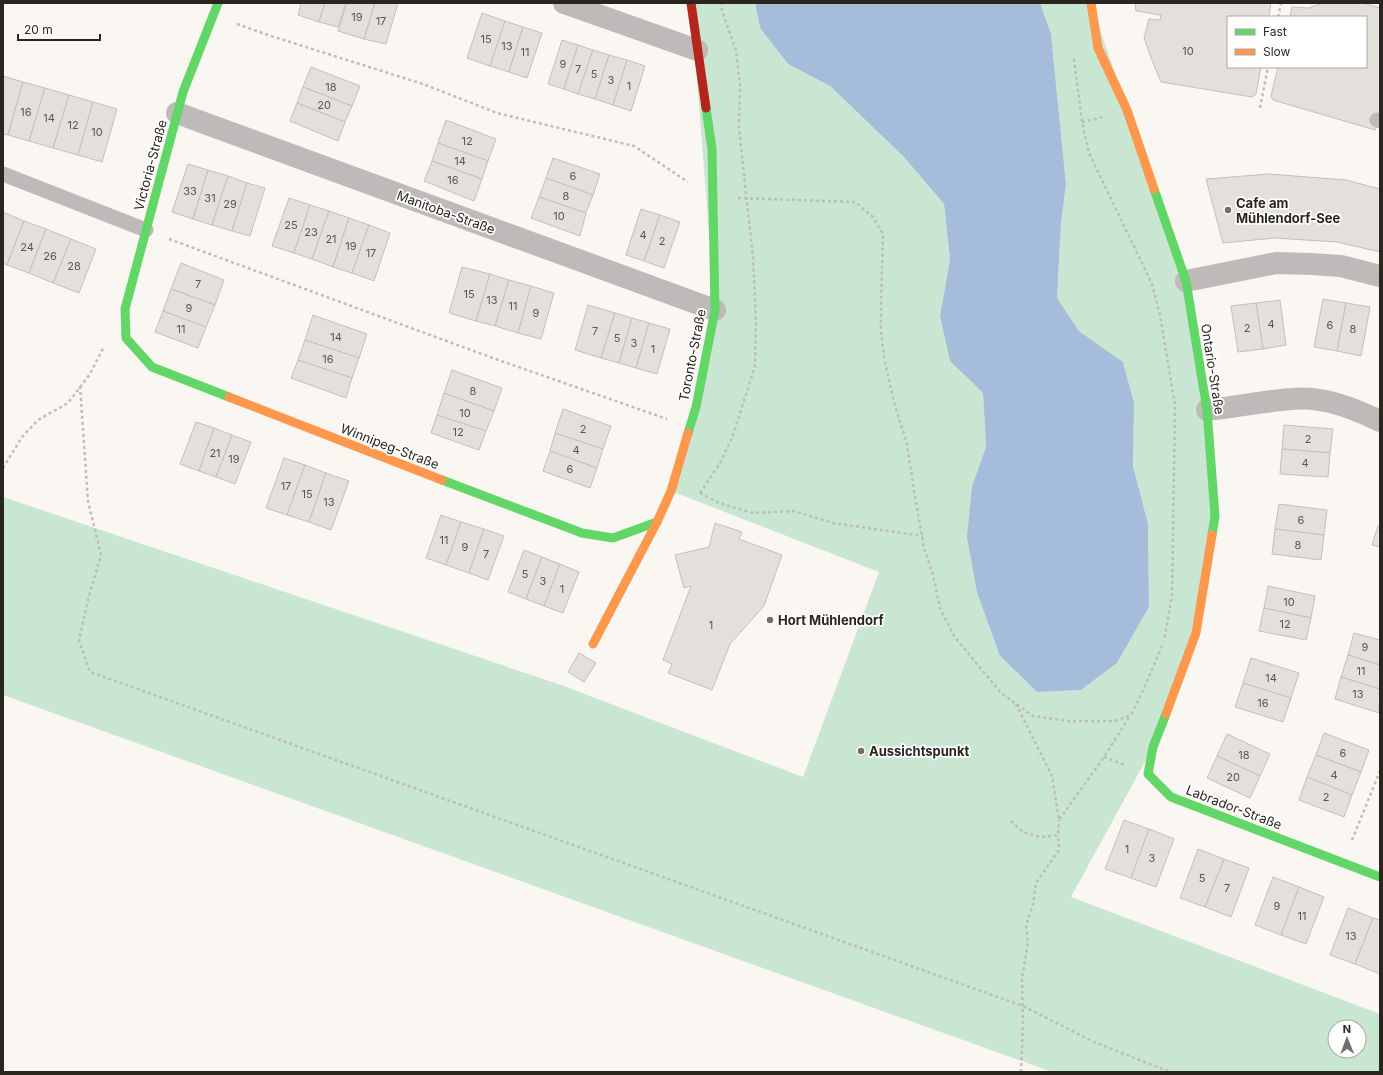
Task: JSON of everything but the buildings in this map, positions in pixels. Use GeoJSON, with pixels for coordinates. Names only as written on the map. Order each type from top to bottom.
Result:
{"type":"FeatureCollection","features":[{"type":"Feature","properties":{"kind":"street","name":"Victoria-Straße"},"geometry":{"type":"LineString","coordinates":[[126,338],[125,308],[177,113],[183,92],[218,3]]}},
{"type":"Feature","properties":{"kind":"street"},"geometry":{"type":"LineString","coordinates":[[564,3],[698,50]]}},
{"type":"Feature","properties":{"kind":"street","name":"Toronto-Straße"},"geometry":{"type":"LineString","coordinates":[[592,644],[657,522],[671,491],[696,407],[715,310],[712,149],[691,3]]}},
{"type":"Feature","properties":{"kind":"street","name":"Ontario-Straße"},"geometry":{"type":"LineString","coordinates":[[1091,3],[1098,48],[1127,110],[1186,281],[1208,410],[1215,516],[1196,633],[1152,747]]}},
{"type":"Feature","properties":{"kind":"street","name":"Manitoba-Straße"},"geometry":{"type":"LineString","coordinates":[[177,113],[715,310]]}},
{"type":"Feature","properties":{"kind":"street"},"geometry":{"type":"LineString","coordinates":[[1186,281],[1276,263],[1341,266],[1380,276]]}},
{"type":"Feature","properties":{"kind":"street","name":"Winnipeg-Straße"},"geometry":{"type":"LineString","coordinates":[[126,338],[152,367],[488,498],[582,533],[613,538],[657,522]]}},
{"type":"Feature","properties":{"kind":"street"},"geometry":{"type":"LineString","coordinates":[[1208,410],[1293,398],[1325,401],[1360,411],[1380,421]]}},
{"type":"Feature","properties":{"kind":"street","name":"Labrador-Straße"},"geometry":{"type":"LineString","coordinates":[[1152,747],[1148,774],[1171,797],[1380,877]]}},
{"type":"Feature","properties":{"kind":"lane"},"geometry":{"type":"LineString","coordinates":[[3,174],[146,230]]}},
{"type":"Feature","properties":{"kind":"path"},"geometry":{"type":"LineString","coordinates":[[721,3],[722,11],[736,50],[740,84],[739,128],[753,258],[756,322],[755,366],[732,438],[720,463],[700,493],[719,503],[753,513],[794,511],[833,523],[923,536]]}},
{"type":"Feature","properties":{"kind":"path"},"geometry":{"type":"LineString","coordinates":[[1278,16],[1281,3]]}},
{"type":"Feature","properties":{"kind":"path"},"geometry":{"type":"LineString","coordinates":[[213,14],[271,36],[423,84],[497,113],[634,146],[713,199]]}},
{"type":"Feature","properties":{"kind":"path"},"geometry":{"type":"LineString","coordinates":[[1059,820],[1104,757],[1131,715],[1164,640],[1172,595],[1175,405],[1160,315],[1152,284],[1089,153],[1082,122],[1073,53]]}},
{"type":"Feature","properties":{"kind":"path"},"geometry":{"type":"LineString","coordinates":[[1260,108],[1268,68]]}},
{"type":"Feature","properties":{"kind":"path"},"geometry":{"type":"LineString","coordinates":[[747,198],[855,202],[874,217],[883,234],[881,331],[885,362],[894,402],[908,444],[924,548],[932,571],[940,608],[954,636],[1001,693],[1033,716],[1069,721],[1115,721],[1131,715]]}},
{"type":"Feature","properties":{"kind":"path"},"geometry":{"type":"LineString","coordinates":[[146,230],[483,354],[690,427]]}},
{"type":"Feature","properties":{"kind":"path"},"geometry":{"type":"LineString","coordinates":[[3,468],[22,437],[38,420],[68,403],[90,374],[102,350],[126,338]]}},
{"type":"Feature","properties":{"kind":"path"},"geometry":{"type":"LineString","coordinates":[[80,386],[88,501],[101,555],[88,596],[79,640],[90,672],[1023,1006],[1094,1042],[1170,1072]]}},
{"type":"Feature","properties":{"kind":"path"},"geometry":{"type":"LineString","coordinates":[[1016,704],[1052,776],[1059,820],[1059,850],[1036,883],[1033,904],[1026,926],[1028,943],[1022,978],[1022,1072]]}},
{"type":"Feature","properties":{"kind":"path"},"geometry":{"type":"LineString","coordinates":[[1343,863],[1380,771]]}},
{"type":"Feature","properties":{"kind":"path"},"geometry":{"type":"LineString","coordinates":[[1011,821],[1023,832],[1041,837],[1058,835]]}},
{"type":"Feature","properties":{"kind":"green space"},"geometry":{"type":"Polygon","coordinates":[[[691,3],[755,3],[760,28],[788,64],[830,86],[903,156],[944,204],[950,261],[940,316],[950,361],[983,393],[986,447],[972,486],[1000,656],[1037,692],[1081,690],[1117,663],[1149,607],[1148,524],[1133,466],[1134,403],[1123,362],[1079,331],[1057,298],[1061,224],[1066,184],[1051,34],[1040,3],[1091,3],[1186,281],[1215,516],[1196,633],[1153,747],[1071,897],[1380,1014],[1380,1072],[1052,1072],[3,695],[3,497],[561,685],[803,777],[879,572],[671,491],[715,310],[691,3]]]}},
{"type":"Feature","properties":{"kind":"water"},"geometry":{"type":"Polygon","coordinates":[[[755,3],[1040,3],[1051,34],[1066,184],[1061,224],[1057,298],[1079,331],[1123,362],[1134,403],[1133,466],[1148,524],[1149,607],[1117,663],[1081,690],[1037,692],[1000,656],[977,592],[967,537],[972,486],[986,447],[983,393],[950,361],[940,316],[950,260],[944,204],[903,156],[830,86],[788,64],[760,28],[755,3]]]}},
{"type":"Feature","properties":{"kind":"traffic: fast"},"geometry":{"type":"LineString","coordinates":[[218,3],[183,92],[125,309],[126,338],[152,367],[229,397]]}},
{"type":"Feature","properties":{"kind":"traffic: fast"},"geometry":{"type":"LineString","coordinates":[[688,433],[696,407],[715,310],[712,149],[706,108]]}},
{"type":"Feature","properties":{"kind":"traffic: fast"},"geometry":{"type":"LineString","coordinates":[[1154,189],[1186,281],[1207,410],[1215,516],[1212,535]]}},
{"type":"Feature","properties":{"kind":"traffic: fast"},"geometry":{"type":"LineString","coordinates":[[442,480],[582,533],[613,538],[657,522]]}},
{"type":"Feature","properties":{"kind":"traffic: fast"},"geometry":{"type":"LineString","coordinates":[[1166,714],[1153,747],[1148,774],[1171,797],[1380,877]]}},
{"type":"Feature","properties":{"kind":"traffic: slow"},"geometry":{"type":"LineString","coordinates":[[1091,3],[1098,48],[1127,110],[1154,189]]}},
{"type":"Feature","properties":{"kind":"traffic: slow"},"geometry":{"type":"LineString","coordinates":[[229,397],[442,480]]}},
{"type":"Feature","properties":{"kind":"traffic: slow"},"geometry":{"type":"LineString","coordinates":[[593,644],[657,522],[671,491],[688,433]]}},
{"type":"Feature","properties":{"kind":"traffic: slow"},"geometry":{"type":"LineString","coordinates":[[1166,714],[1196,633],[1212,535]]}},
{"type":"Feature","properties":{"kind":"traffic: jam"},"geometry":{"type":"LineString","coordinates":[[691,3],[706,108]]}},
{"type":"Feature","properties":{"kind":"place","name":"Cafe am Mühlendorf-See"},"geometry":{"type":"Point","coordinates":[1228,210]}},
{"type":"Feature","properties":{"kind":"place","name":"Hort Mühlendorf"},"geometry":{"type":"Point","coordinates":[770,620]}},
{"type":"Feature","properties":{"kind":"place","name":"Aussichtspunkt"},"geometry":{"type":"Point","coordinates":[861,751]}}]}
